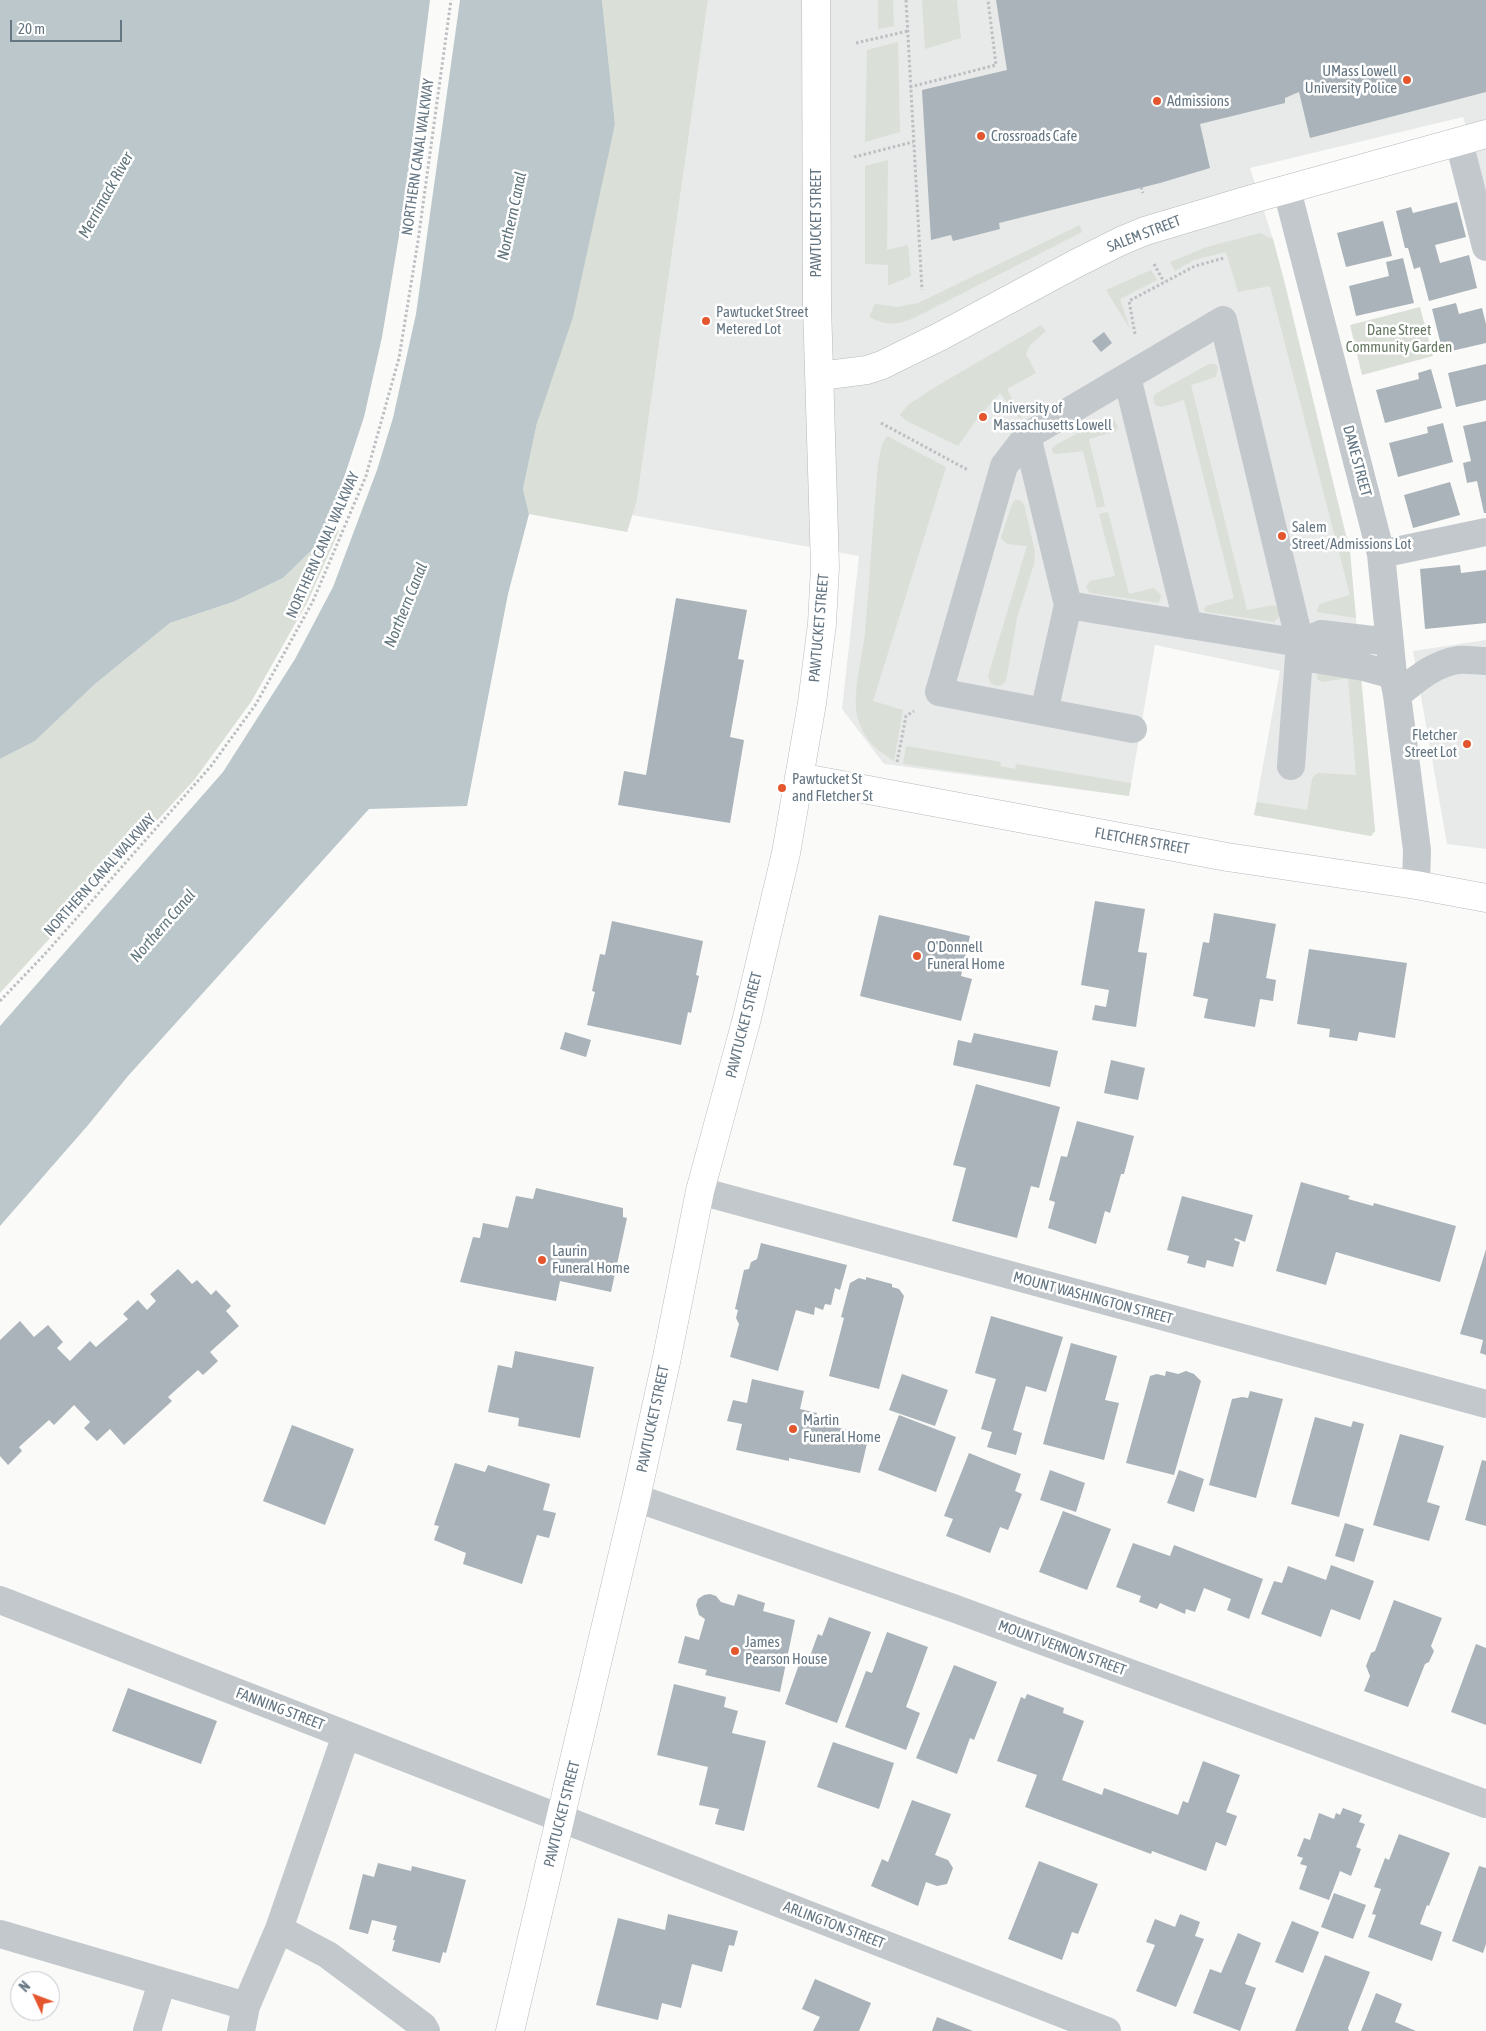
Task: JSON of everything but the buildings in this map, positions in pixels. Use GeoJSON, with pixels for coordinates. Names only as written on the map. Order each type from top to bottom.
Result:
{"type":"FeatureCollection","features":[{"type":"Feature","properties":{"kind":"main road","name":"PAWTUCKET STREET"},"geometry":{"type":"LineString","coordinates":[[510,2031],[636,1498],[666,1362],[700,1190],[747,1018],[786,853],[812,703],[822,624],[825,528],[816,278],[816,0]]}},
{"type":"Feature","properties":{"kind":"main road","name":"SALEM STREET"},"geometry":{"type":"LineString","coordinates":[[820,376],[867,370],[882,365],[941,336],[1075,264],[1129,238],[1182,219],[1486,134]]}},
{"type":"Feature","properties":{"kind":"main road","name":"FLETCHER STREET"},"geometry":{"type":"LineString","coordinates":[[799,777],[1227,857],[1416,885],[1486,898]]}},
{"type":"Feature","properties":{"kind":"street"},"geometry":{"type":"LineString","coordinates":[[1459,142],[1486,247]]}},
{"type":"Feature","properties":{"kind":"street","name":"DANE STREET"},"geometry":{"type":"LineString","coordinates":[[1287,190],[1381,554],[1395,685],[1417,850],[1416,885]]}},
{"type":"Feature","properties":{"kind":"street"},"geometry":{"type":"LineString","coordinates":[[1133,729],[939,692],[1004,466],[1027,436],[1223,320],[1300,643],[1291,766]]}},
{"type":"Feature","properties":{"kind":"street"},"geometry":{"type":"LineString","coordinates":[[1127,377],[1188,625]]}},
{"type":"Feature","properties":{"kind":"street"},"geometry":{"type":"LineString","coordinates":[[1027,436],[1068,605],[1044,712]]}},
{"type":"Feature","properties":{"kind":"street"},"geometry":{"type":"LineString","coordinates":[[1381,554],[1486,532]]}},
{"type":"Feature","properties":{"kind":"street"},"geometry":{"type":"LineString","coordinates":[[1068,605],[1300,643],[1321,634],[1390,642]]}},
{"type":"Feature","properties":{"kind":"street"},"geometry":{"type":"LineString","coordinates":[[1300,643],[1314,659],[1364,667],[1395,685],[1422,675],[1438,666],[1459,660],[1486,661]]}},
{"type":"Feature","properties":{"kind":"street","name":"MOUNT WASHINGTON STREET"},"geometry":{"type":"LineString","coordinates":[[700,1190],[1486,1404]]}},
{"type":"Feature","properties":{"kind":"street","name":"MOUNT VERNON STREET"},"geometry":{"type":"LineString","coordinates":[[636,1498],[953,1608],[1486,1804]]}},
{"type":"Feature","properties":{"kind":"street","name":"FANNING STREET"},"geometry":{"type":"LineString","coordinates":[[0,1600],[560,1819]]}},
{"type":"Feature","properties":{"kind":"street"},"geometry":{"type":"LineString","coordinates":[[0,1934],[162,1982],[243,2019],[279,1929],[346,1735]]}},
{"type":"Feature","properties":{"kind":"street","name":"ARLINGTON STREET"},"geometry":{"type":"LineString","coordinates":[[560,1819],[1107,2031]]}},
{"type":"Feature","properties":{"kind":"street"},"geometry":{"type":"LineString","coordinates":[[279,1929],[328,1955],[423,2026],[426,2031]]}},
{"type":"Feature","properties":{"kind":"street"},"geometry":{"type":"LineString","coordinates":[[147,2031],[162,1982]]}},
{"type":"Feature","properties":{"kind":"path","name":"NORTHERN CANAL WALKWAY"},"geometry":{"type":"LineString","coordinates":[[0,1001],[211,766],[256,704],[313,601],[366,476],[399,358],[418,241],[451,0]]}},
{"type":"Feature","properties":{"kind":"path"},"geometry":{"type":"LineString","coordinates":[[906,0],[922,290]]}},
{"type":"Feature","properties":{"kind":"path"},"geometry":{"type":"LineString","coordinates":[[910,87],[996,65],[988,0]]}},
{"type":"Feature","properties":{"kind":"path"},"geometry":{"type":"LineString","coordinates":[[856,43],[908,31]]}},
{"type":"Feature","properties":{"kind":"path"},"geometry":{"type":"LineString","coordinates":[[854,157],[914,142]]}},
{"type":"Feature","properties":{"kind":"path"},"geometry":{"type":"LineString","coordinates":[[1141,187],[1143,193]]}},
{"type":"Feature","properties":{"kind":"path"},"geometry":{"type":"LineString","coordinates":[[1135,340],[1129,301],[1195,266],[1224,258]]}},
{"type":"Feature","properties":{"kind":"path"},"geometry":{"type":"LineString","coordinates":[[1154,263],[1164,282]]}},
{"type":"Feature","properties":{"kind":"path"},"geometry":{"type":"LineString","coordinates":[[881,423],[951,462],[998,484]]}},
{"type":"Feature","properties":{"kind":"path"},"geometry":{"type":"LineString","coordinates":[[896,768],[906,716],[939,692]]}},
{"type":"Feature","properties":{"kind":"shaded area","name":"University of Massachusetts Lowell"},"geometry":{"type":"Polygon","coordinates":[[[708,0],[1486,0],[1486,191],[1463,117],[1250,168],[1273,239],[1350,552],[1375,831],[1371,836],[1254,815],[1280,671],[1155,645],[1129,796],[884,764],[842,709],[859,556],[632,515],[637,500],[708,0]]]}},
{"type":"Feature","properties":{"kind":"shaded area"},"geometry":{"type":"Polygon","coordinates":[[[1486,640],[1486,849],[1447,844],[1413,651],[1486,640]]]}},
{"type":"Feature","properties":{"kind":"green space"},"geometry":{"type":"Polygon","coordinates":[[[602,0],[708,0],[637,500],[627,532],[529,514],[523,489],[537,423],[615,124],[602,0]]]}},
{"type":"Feature","properties":{"kind":"green space"},"geometry":{"type":"Polygon","coordinates":[[[878,0],[893,0],[894,26],[878,29],[878,0]]]}},
{"type":"Feature","properties":{"kind":"green space"},"geometry":{"type":"Polygon","coordinates":[[[922,0],[957,0],[961,38],[925,49],[922,0]]]}},
{"type":"Feature","properties":{"kind":"green space"},"geometry":{"type":"Polygon","coordinates":[[[898,42],[900,132],[865,142],[867,50],[898,42]]]}},
{"type":"Feature","properties":{"kind":"green space"},"geometry":{"type":"Polygon","coordinates":[[[888,160],[887,250],[908,245],[911,276],[888,286],[888,265],[865,264],[865,166],[888,160]]]}},
{"type":"Feature","properties":{"kind":"green space"},"geometry":{"type":"Polygon","coordinates":[[[1080,225],[1082,232],[916,317],[904,322],[886,323],[869,317],[875,304],[897,307],[918,303],[1080,225]]]}},
{"type":"Feature","properties":{"kind":"green space"},"geometry":{"type":"Polygon","coordinates":[[[1260,233],[1273,239],[1284,280],[1350,552],[1356,618],[1317,612],[1319,605],[1322,603],[1350,595],[1270,286],[1238,292],[1226,252],[1194,260],[1175,271],[1170,262],[1207,247],[1260,233]]]}},
{"type":"Feature","properties":{"kind":"green space"},"geometry":{"type":"Polygon","coordinates":[[[1151,270],[1157,280],[1120,299],[1130,329],[1106,290],[1151,270]]]}},
{"type":"Feature","properties":{"kind":"green space","name":"Dane Street Community Garden"},"geometry":{"type":"Polygon","coordinates":[[[1420,307],[1433,356],[1362,375],[1350,325],[1420,307]]]}},
{"type":"Feature","properties":{"kind":"green space"},"geometry":{"type":"Polygon","coordinates":[[[1041,325],[1046,331],[1030,345],[1026,354],[1036,373],[1007,389],[1022,418],[1019,418],[1000,393],[974,423],[958,446],[907,421],[900,415],[908,405],[932,389],[1041,325]]]}},
{"type":"Feature","properties":{"kind":"green space"},"geometry":{"type":"Polygon","coordinates":[[[1209,364],[1214,364],[1218,367],[1216,377],[1191,385],[1247,610],[1274,605],[1278,608],[1280,616],[1274,622],[1206,612],[1204,609],[1206,606],[1234,598],[1184,400],[1162,407],[1155,405],[1153,398],[1155,394],[1209,364]]]}},
{"type":"Feature","properties":{"kind":"green space"},"geometry":{"type":"Polygon","coordinates":[[[1108,417],[1114,419],[1118,427],[1116,431],[1089,439],[1105,506],[1097,508],[1083,451],[1056,454],[1053,453],[1052,449],[1054,446],[1108,417]]]}},
{"type":"Feature","properties":{"kind":"green space"},"geometry":{"type":"Polygon","coordinates":[[[887,436],[946,467],[873,701],[903,710],[894,761],[868,740],[859,722],[856,701],[856,689],[865,632],[878,464],[882,444],[887,436]]]}},
{"type":"Feature","properties":{"kind":"green space"},"geometry":{"type":"Polygon","coordinates":[[[1015,500],[1019,500],[1024,504],[1035,552],[1034,564],[1017,618],[1006,681],[1002,685],[997,686],[991,684],[988,676],[1027,546],[1007,544],[1001,538],[1015,500]]]}},
{"type":"Feature","properties":{"kind":"green space"},"geometry":{"type":"Polygon","coordinates":[[[1108,512],[1129,594],[1154,588],[1161,595],[1159,603],[1090,593],[1086,587],[1090,581],[1115,576],[1099,514],[1108,512]]]}},
{"type":"Feature","properties":{"kind":"green space"},"geometry":{"type":"Polygon","coordinates":[[[328,526],[339,531],[308,601],[251,702],[195,779],[0,993],[0,759],[35,741],[95,684],[170,623],[233,602],[283,578],[315,547],[328,526]]]}},
{"type":"Feature","properties":{"kind":"green space"},"geometry":{"type":"Polygon","coordinates":[[[1318,673],[1361,678],[1375,831],[1371,836],[1254,815],[1257,802],[1307,810],[1312,779],[1319,773],[1356,775],[1348,678],[1322,682],[1317,679],[1318,673]]]}},
{"type":"Feature","properties":{"kind":"green space"},"geometry":{"type":"Polygon","coordinates":[[[906,746],[1001,762],[1000,766],[1015,769],[1016,764],[1131,783],[1129,796],[903,764],[906,746]]]}},
{"type":"Feature","properties":{"kind":"water","name":"Merrimack River"},"geometry":{"type":"Polygon","coordinates":[[[0,0],[430,0],[404,206],[382,337],[364,417],[328,526],[315,547],[283,578],[233,602],[170,623],[95,684],[35,741],[0,759],[0,0]]]}},
{"type":"Feature","properties":{"kind":"water","name":"Northern Canal"},"geometry":{"type":"Polygon","coordinates":[[[460,0],[602,0],[615,124],[573,317],[537,423],[523,489],[529,514],[508,594],[467,806],[369,809],[128,1076],[0,1226],[0,1026],[223,772],[295,659],[333,587],[377,470],[393,418],[416,314],[460,0]]]}},
{"type":"Feature","properties":{"kind":"place","name":"UMass Lowell University Police"},"geometry":{"type":"Point","coordinates":[1407,80]}},
{"type":"Feature","properties":{"kind":"place","name":"Admissions"},"geometry":{"type":"Point","coordinates":[1157,101]}},
{"type":"Feature","properties":{"kind":"place","name":"Crossroads Cafe"},"geometry":{"type":"Point","coordinates":[981,136]}},
{"type":"Feature","properties":{"kind":"place","name":"Pawtucket Street Metered Lot"},"geometry":{"type":"Point","coordinates":[706,321]}},
{"type":"Feature","properties":{"kind":"place","name":"University of Massachusetts Lowell"},"geometry":{"type":"Point","coordinates":[983,417]}},
{"type":"Feature","properties":{"kind":"place","name":"Salem Street/Admissions Lot"},"geometry":{"type":"Point","coordinates":[1282,536]}},
{"type":"Feature","properties":{"kind":"place","name":"Fletcher Street Lot"},"geometry":{"type":"Point","coordinates":[1467,744]}},
{"type":"Feature","properties":{"kind":"place","name":"Pawtucket St and Fletcher St"},"geometry":{"type":"Point","coordinates":[782,788]}},
{"type":"Feature","properties":{"kind":"place","name":"O'Donnell Funeral Home"},"geometry":{"type":"Point","coordinates":[917,956]}},
{"type":"Feature","properties":{"kind":"place","name":"Laurin Funeral Home"},"geometry":{"type":"Point","coordinates":[542,1260]}},
{"type":"Feature","properties":{"kind":"place","name":"Martin Funeral Home"},"geometry":{"type":"Point","coordinates":[793,1429]}},
{"type":"Feature","properties":{"kind":"place","name":"James Pearson House"},"geometry":{"type":"Point","coordinates":[735,1651]}}]}
